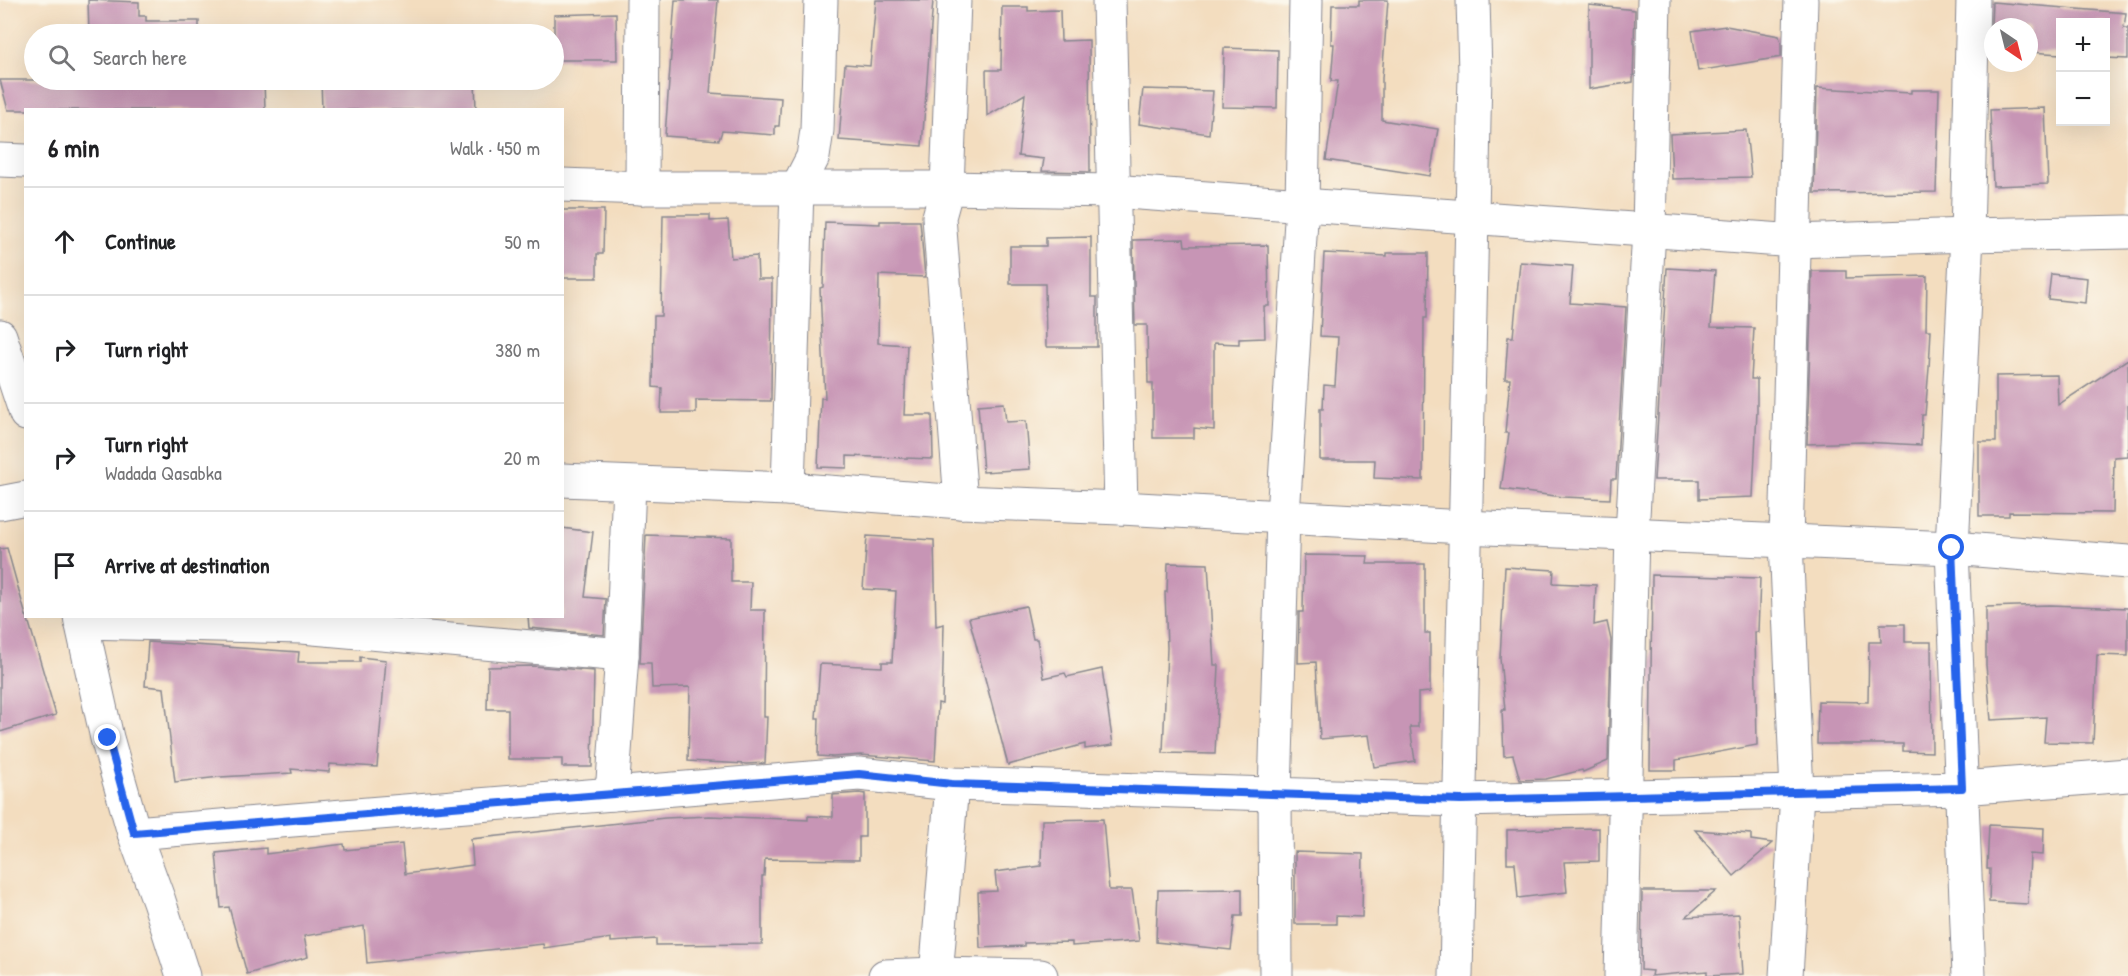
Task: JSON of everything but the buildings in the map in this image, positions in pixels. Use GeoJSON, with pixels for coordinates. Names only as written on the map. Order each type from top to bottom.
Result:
{"type":"FeatureCollection","features":[{"type":"Feature","properties":{"kind":"street"},"geometry":{"type":"LineString","coordinates":[[642,188],[643,0]]}},
{"type":"Feature","properties":{"kind":"street"},"geometry":{"type":"LineString","coordinates":[[788,489],[797,188],[813,157],[817,130],[821,0]]}},
{"type":"Feature","properties":{"kind":"street"},"geometry":{"type":"LineString","coordinates":[[954,0],[947,188],[939,217],[962,502]]}},
{"type":"Feature","properties":{"kind":"street"},"geometry":{"type":"LineString","coordinates":[[1109,0],[1121,508]]}},
{"type":"Feature","properties":{"kind":"street"},"geometry":{"type":"LineString","coordinates":[[1276,976],[1275,794],[1283,516],[1302,204],[1306,0]]}},
{"type":"Feature","properties":{"kind":"street"},"geometry":{"type":"LineString","coordinates":[[1456,976],[1475,73],[1473,0]]}},
{"type":"Feature","properties":{"kind":"street"},"geometry":{"type":"LineString","coordinates":[[1621,976],[1632,534],[1649,230],[1654,0]]}},
{"type":"Feature","properties":{"kind":"street"},"geometry":{"type":"LineString","coordinates":[[1785,976],[1797,793],[1786,541],[1801,0]]}},
{"type":"Feature","properties":{"kind":"street"},"geometry":{"type":"LineString","coordinates":[[1969,976],[1952,548],[1967,235],[1973,0]]}},
{"type":"Feature","properties":{"kind":"street"},"geometry":{"type":"LineString","coordinates":[[0,160],[24,161]]}},
{"type":"Feature","properties":{"kind":"street"},"geometry":{"type":"LineString","coordinates":[[564,184],[642,188],[947,188],[1112,191],[1795,241],[2128,232]]}},
{"type":"Feature","properties":{"kind":"street"},"geometry":{"type":"LineString","coordinates":[[0,336],[24,408]]}},
{"type":"Feature","properties":{"kind":"street"},"geometry":{"type":"LineString","coordinates":[[564,480],[788,489],[962,502],[1283,516],[1464,527],[1952,548],[2128,562]]}},
{"type":"Feature","properties":{"kind":"street"},"geometry":{"type":"LineString","coordinates":[[612,794],[622,655],[628,484]]}},
{"type":"Feature","properties":{"kind":"street"},"geometry":{"type":"LineString","coordinates":[[0,503],[24,498]]}},
{"type":"Feature","properties":{"kind":"street"},"geometry":{"type":"LineString","coordinates":[[182,976],[159,901],[134,833],[108,738],[80,620],[302,627],[622,655]]}},
{"type":"Feature","properties":{"kind":"street"},"geometry":{"type":"LineString","coordinates":[[134,833],[859,774],[952,784],[1461,800],[1962,788],[2128,775]]}},
{"type":"Feature","properties":{"kind":"street"},"geometry":{"type":"LineString","coordinates":[[936,975],[952,784]]}},
{"type":"Feature","properties":{"kind":"street"},"geometry":{"type":"LineString","coordinates":[[885,976],[1041,976]]}},
{"type":"Feature","properties":{"kind":"route"},"geometry":{"type":"LineString","coordinates":[[108,738],[134,833],[859,774],[952,784],[1461,800],[1962,788],[1952,548]]}}]}
